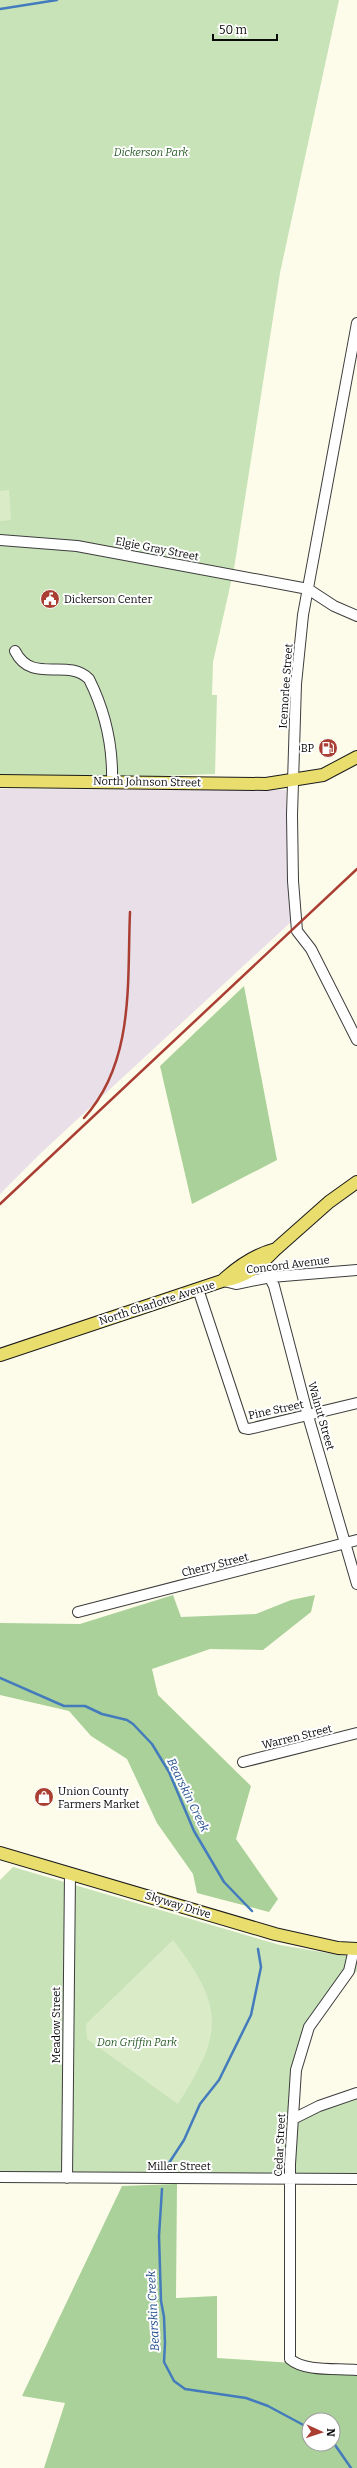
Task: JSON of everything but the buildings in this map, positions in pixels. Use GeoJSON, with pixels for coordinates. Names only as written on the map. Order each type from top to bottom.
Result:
{"type":"FeatureCollection","features":[{"type":"Feature","properties":{"kind":"main road","name":"North Johnson Street"},"geometry":{"type":"LineString","coordinates":[[0,781],[266,784],[293,781],[323,775],[357,757]]}},
{"type":"Feature","properties":{"kind":"main road","name":"North Charlotte Avenue"},"geometry":{"type":"LineString","coordinates":[[0,1355],[222,1281],[237,1279],[276,1248],[329,1202],[357,1182]]}},
{"type":"Feature","properties":{"kind":"main road","name":"Skyway Drive"},"geometry":{"type":"LineString","coordinates":[[0,1853],[275,1934],[355,1949]]}},
{"type":"Feature","properties":{"kind":"street","name":"Icemorlee Street"},"geometry":{"type":"LineString","coordinates":[[357,323],[308,589],[296,684],[293,781],[293,880],[297,931],[311,950],[357,1040]]}},
{"type":"Feature","properties":{"kind":"street","name":"Elgie Gray Street"},"geometry":{"type":"LineString","coordinates":[[0,540],[76,546],[308,589]]}},
{"type":"Feature","properties":{"kind":"street"},"geometry":{"type":"LineString","coordinates":[[308,589],[334,606],[357,616]]}},
{"type":"Feature","properties":{"kind":"street"},"geometry":{"type":"LineString","coordinates":[[15,651],[18,658],[31,668],[75,671],[83,673],[89,679],[111,740],[112,782]]}},
{"type":"Feature","properties":{"kind":"street","name":"Walnut Street"},"geometry":{"type":"LineString","coordinates":[[261,1260],[271,1277],[308,1416],[344,1544],[357,1584]]}},
{"type":"Feature","properties":{"kind":"street","name":"Concord Avenue"},"geometry":{"type":"LineString","coordinates":[[222,1281],[236,1284],[271,1277],[357,1270]]}},
{"type":"Feature","properties":{"kind":"street","name":"Pine Street"},"geometry":{"type":"LineString","coordinates":[[198,1289],[244,1428],[249,1429],[308,1416],[357,1403]]}},
{"type":"Feature","properties":{"kind":"street","name":"Cherry Street"},"geometry":{"type":"LineString","coordinates":[[78,1612],[357,1540]]}},
{"type":"Feature","properties":{"kind":"street","name":"Warren Street"},"geometry":{"type":"LineString","coordinates":[[243,1762],[357,1733]]}},
{"type":"Feature","properties":{"kind":"street","name":"Meadow Street"},"geometry":{"type":"LineString","coordinates":[[67,2178],[70,1873]]}},
{"type":"Feature","properties":{"kind":"street","name":"Cedar Street"},"geometry":{"type":"LineString","coordinates":[[355,1949],[349,1971],[309,2027],[296,2070],[290,2179],[290,2359],[295,2363],[307,2366],[357,2370]]}},
{"type":"Feature","properties":{"kind":"street"},"geometry":{"type":"LineString","coordinates":[[293,2119],[319,2106],[357,2093]]}},
{"type":"Feature","properties":{"kind":"street","name":"Miller Street"},"geometry":{"type":"LineString","coordinates":[[0,2177],[357,2179]]}},
{"type":"Feature","properties":{"kind":"shaded area"},"geometry":{"type":"Polygon","coordinates":[[[0,789],[286,790],[291,922],[42,1152],[0,1194],[0,789]]]}},
{"type":"Feature","properties":{"kind":"green space","name":"Dickerson Park"},"geometry":{"type":"Polygon","coordinates":[[[0,0],[339,0],[280,273],[234,569],[213,662],[212,695],[217,695],[215,774],[130,777],[0,775],[0,0]]]}},
{"type":"Feature","properties":{"kind":"green space"},"geometry":{"type":"Polygon","coordinates":[[[9,490],[11,520],[0,521],[0,491],[9,490]]]}},
{"type":"Feature","properties":{"kind":"green space"},"geometry":{"type":"Polygon","coordinates":[[[244,986],[277,1160],[192,1204],[160,1066],[244,986]]]}},
{"type":"Feature","properties":{"kind":"green space"},"geometry":{"type":"Polygon","coordinates":[[[173,1595],[181,1617],[256,1614],[291,1600],[315,1595],[311,1612],[263,1650],[210,1649],[152,1669],[158,1695],[251,1786],[236,1839],[278,1899],[269,1912],[197,1893],[193,1874],[157,1823],[127,1759],[91,1736],[69,1711],[0,1695],[0,1623],[80,1624],[173,1595]]]}},
{"type":"Feature","properties":{"kind":"green space","name":"Don Griffin Park"},"geometry":{"type":"Polygon","coordinates":[[[13,1867],[280,1945],[357,1958],[357,1971],[311,2016],[291,2121],[357,2095],[357,2177],[0,2174],[0,1880],[13,1867]]]}},
{"type":"Feature","properties":{"kind":"green space"},"geometry":{"type":"Polygon","coordinates":[[[173,1940],[190,1963],[202,1984],[209,2003],[212,2021],[210,2039],[204,2058],[193,2080],[178,2104],[87,2039],[86,2024],[173,1940]]]}},
{"type":"Feature","properties":{"kind":"green space"},"geometry":{"type":"Polygon","coordinates":[[[177,2184],[176,2298],[217,2296],[217,2358],[357,2367],[357,2468],[44,2468],[65,2403],[22,2396],[122,2186],[177,2184]]]}},
{"type":"Feature","properties":{"kind":"waterway","name":"Bearskin Creek"},"geometry":{"type":"LineString","coordinates":[[0,9],[57,0]]}},
{"type":"Feature","properties":{"kind":"waterway","name":"Bearskin Creek"},"geometry":{"type":"LineString","coordinates":[[0,1678],[64,1706],[85,1706],[102,1714],[127,1720],[133,1724],[152,1744],[169,1772],[194,1831],[224,1882],[252,1911]]}},
{"type":"Feature","properties":{"kind":"waterway","name":"Bearskin Creek"},"geometry":{"type":"LineString","coordinates":[[167,2166],[184,2140],[200,2104],[219,2080],[251,2015],[261,1967],[258,1949]]}},
{"type":"Feature","properties":{"kind":"waterway","name":"Bearskin Creek"},"geometry":{"type":"LineString","coordinates":[[162,2189],[159,2236],[161,2301],[164,2317],[164,2362],[174,2381],[185,2389],[246,2398],[268,2406],[301,2424]]}},
{"type":"Feature","properties":{"kind":"waterway","name":"Bearskin Creek"},"geometry":{"type":"LineString","coordinates":[[340,2452],[351,2468]]}},
{"type":"Feature","properties":{"kind":"railway"},"geometry":{"type":"LineString","coordinates":[[0,1204],[357,869]]}},
{"type":"Feature","properties":{"kind":"railway"},"geometry":{"type":"LineString","coordinates":[[84,1118],[100,1096],[112,1072],[120,1047],[128,993],[130,912]]}},
{"type":"Feature","properties":{"kind":"place","name":"Dickerson Center"},"geometry":{"type":"Point","coordinates":[50,599]}},
{"type":"Feature","properties":{"kind":"place","name":"BP"},"geometry":{"type":"Point","coordinates":[328,748]}},
{"type":"Feature","properties":{"kind":"place","name":"Union County Farmers Market"},"geometry":{"type":"Point","coordinates":[44,1797]}}]}
